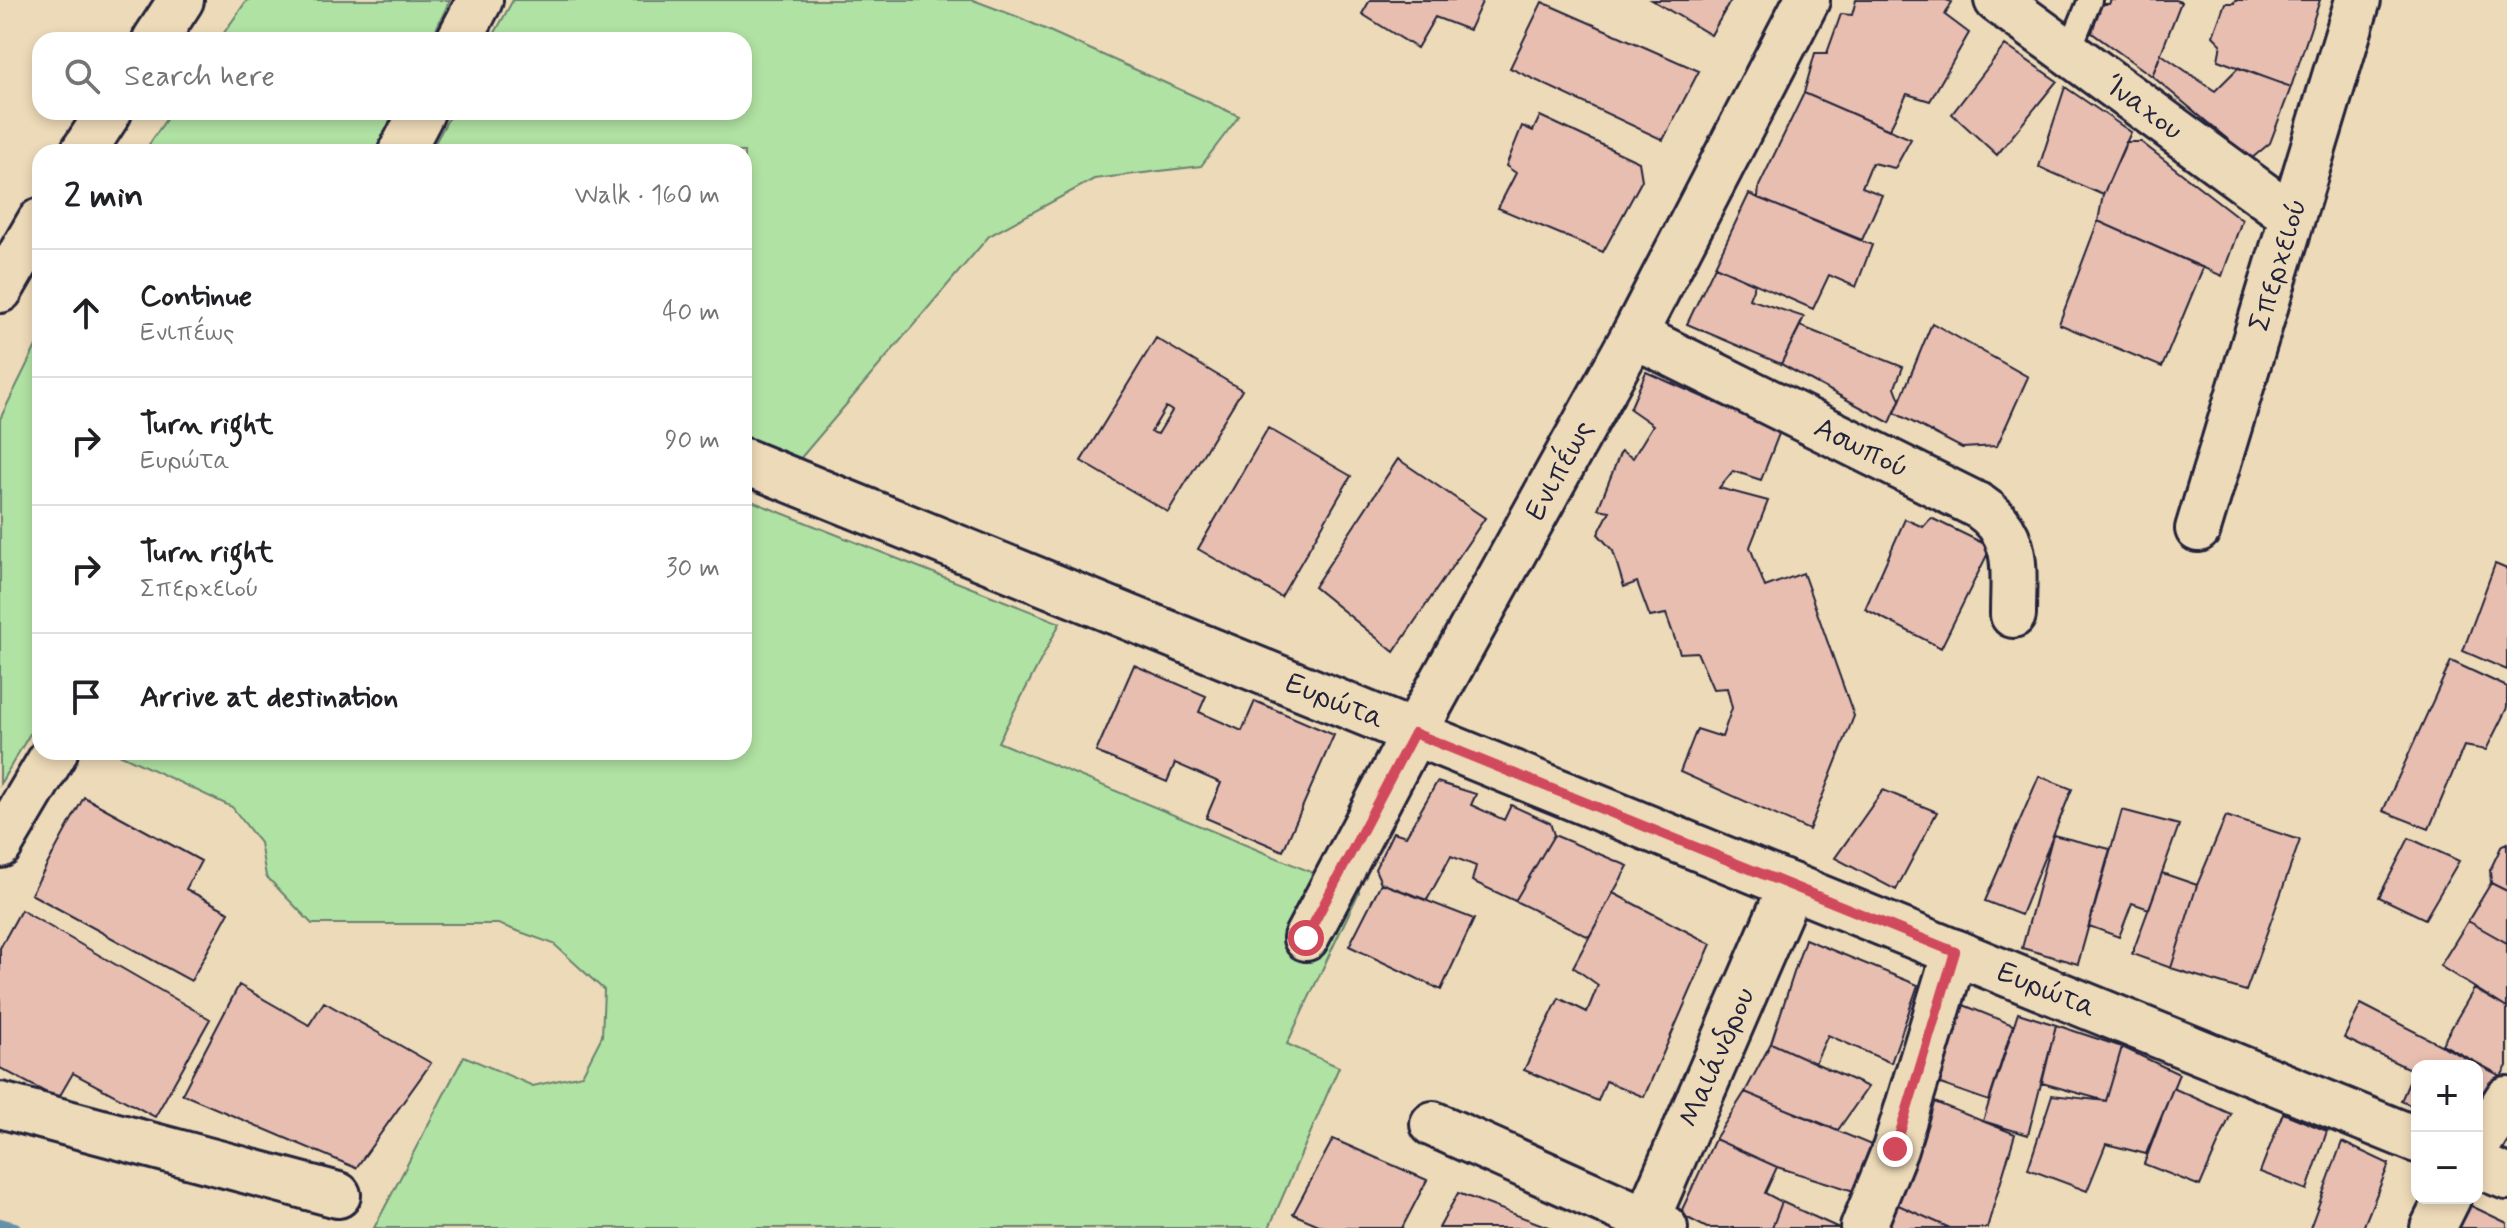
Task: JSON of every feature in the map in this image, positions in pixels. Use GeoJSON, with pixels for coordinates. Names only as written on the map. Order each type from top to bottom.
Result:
{"type":"FeatureCollection","features":[{"type":"Feature","properties":{"kind":"street"},"geometry":{"type":"LineString","coordinates":[[160,32],[181,0]]}},
{"type":"Feature","properties":{"kind":"street"},"geometry":{"type":"LineString","coordinates":[[463,32],[480,0]]}},
{"type":"Feature","properties":{"kind":"street","name":"Ενιπέως"},"geometry":{"type":"LineString","coordinates":[[1306,938],[1414,733],[1634,335],[1807,0]]}},
{"type":"Feature","properties":{"kind":"street","name":"Ίναχου"},"geometry":{"type":"LineString","coordinates":[[1997,0],[2292,216]]}},
{"type":"Feature","properties":{"kind":"street","name":"Σπερχειού"},"geometry":{"type":"LineString","coordinates":[[2198,529],[2358,0]]}},
{"type":"Feature","properties":{"kind":"street"},"geometry":{"type":"LineString","coordinates":[[88,144],[104,120]]}},
{"type":"Feature","properties":{"kind":"street"},"geometry":{"type":"LineString","coordinates":[[405,144],[418,120]]}},
{"type":"Feature","properties":{"kind":"street"},"geometry":{"type":"LineString","coordinates":[[0,290],[32,235]]}},
{"type":"Feature","properties":{"kind":"street","name":"Ασωπού"},"geometry":{"type":"LineString","coordinates":[[1634,335],[1996,517],[2009,538],[2013,566],[2013,615]]}},
{"type":"Feature","properties":{"kind":"street","name":"Ευρώτα"},"geometry":{"type":"LineString","coordinates":[[752,464],[2411,1138]]}},
{"type":"Feature","properties":{"kind":"street"},"geometry":{"type":"LineString","coordinates":[[0,845],[50,760]]}},
{"type":"Feature","properties":{"kind":"street","name":"Μαιάνδρου"},"geometry":{"type":"LineString","coordinates":[[1651,1225],[1791,886]]}},
{"type":"Feature","properties":{"kind":"street"},"geometry":{"type":"LineString","coordinates":[[1863,1228],[1895,1149],[1955,952]]}},
{"type":"Feature","properties":{"kind":"street"},"geometry":{"type":"LineString","coordinates":[[2483,1137],[2507,1099]]}},
{"type":"Feature","properties":{"kind":"street"},"geometry":{"type":"LineString","coordinates":[[0,1105],[338,1195]]}},
{"type":"Feature","properties":{"kind":"street"},"geometry":{"type":"LineString","coordinates":[[1433,1124],[1651,1225]]}},
{"type":"Feature","properties":{"kind":"street"},"geometry":{"type":"LineString","coordinates":[[2483,1167],[2507,1177]]}},
{"type":"Feature","properties":{"kind":"street"},"geometry":{"type":"LineString","coordinates":[[2433,1228],[2445,1204]]}},
{"type":"Feature","properties":{"kind":"lane"},"geometry":{"type":"LineString","coordinates":[[2069,51],[2090,0]]}},
{"type":"Feature","properties":{"kind":"green space"},"geometry":{"type":"Polygon","coordinates":[[[247,0],[450,0],[435,32],[225,32],[247,0]]]}},
{"type":"Feature","properties":{"kind":"green space"},"geometry":{"type":"Polygon","coordinates":[[[513,0],[973,0],[1018,17],[1239,116],[1201,166],[1094,179],[989,236],[794,466],[752,448],[752,144],[434,144],[448,120],[752,120],[752,32],[495,32],[513,0]]]}},
{"type":"Feature","properties":{"kind":"green space"},"geometry":{"type":"Polygon","coordinates":[[[166,120],[391,120],[380,144],[149,144],[166,120]]]}},
{"type":"Feature","properties":{"kind":"green space"},"geometry":{"type":"Polygon","coordinates":[[[32,354],[32,730],[0,784],[0,419],[32,354]]]}},
{"type":"Feature","properties":{"kind":"green space"},"geometry":{"type":"Polygon","coordinates":[[[752,501],[1060,623],[998,742],[1359,892],[1287,1044],[1339,1067],[1269,1228],[374,1228],[464,1056],[533,1086],[582,1075],[602,1036],[604,990],[554,944],[498,924],[312,924],[266,876],[260,843],[232,807],[132,760],[752,760],[752,501]]]}},
{"type":"Feature","properties":{"kind":"building"},"geometry":{"type":"Polygon","coordinates":[[[1370,0],[1483,0],[1469,30],[1435,17],[1417,48],[1362,14],[1370,0]]]}},
{"type":"Feature","properties":{"kind":"building"},"geometry":{"type":"Polygon","coordinates":[[[1652,0],[1731,0],[1711,35],[1652,0]]]}},
{"type":"Feature","properties":{"kind":"building"},"geometry":{"type":"Polygon","coordinates":[[[1856,0],[1946,0],[1952,2],[1945,15],[1969,33],[1930,101],[1907,94],[1889,130],[1804,93],[1815,53],[1827,53],[1841,14],[1852,15],[1856,0]]]}},
{"type":"Feature","properties":{"kind":"building"},"geometry":{"type":"Polygon","coordinates":[[[2111,0],[2181,2],[2152,76],[2092,33],[2100,4],[2109,4],[2111,0]]]}},
{"type":"Feature","properties":{"kind":"building"},"geometry":{"type":"Polygon","coordinates":[[[2235,0],[2320,0],[2291,87],[2218,60],[2221,44],[2213,36],[2225,3],[2234,3],[2235,0]]]}},
{"type":"Feature","properties":{"kind":"building"},"geometry":{"type":"Polygon","coordinates":[[[1542,2],[1699,71],[1663,140],[1510,68],[1542,2]]]}},
{"type":"Feature","properties":{"kind":"building"},"geometry":{"type":"Polygon","coordinates":[[[2005,45],[2057,81],[1997,155],[1952,114],[2005,45]]]}},
{"type":"Feature","properties":{"kind":"building"},"geometry":{"type":"Polygon","coordinates":[[[2161,54],[2215,91],[2238,68],[2291,87],[2270,143],[2251,159],[2152,76],[2161,54]]]}},
{"type":"Feature","properties":{"kind":"building"},"geometry":{"type":"Polygon","coordinates":[[[2065,87],[2131,132],[2103,195],[2039,167],[2065,87]]]}},
{"type":"Feature","properties":{"kind":"building"},"geometry":{"type":"Polygon","coordinates":[[[1804,93],[1911,139],[1895,168],[1872,163],[1862,187],[1882,195],[1862,240],[1758,198],[1759,186],[1804,93]]]}},
{"type":"Feature","properties":{"kind":"building"},"geometry":{"type":"Polygon","coordinates":[[[1540,116],[1639,162],[1642,180],[1603,252],[1498,208],[1516,173],[1506,166],[1522,126],[1533,131],[1540,116]]]}},
{"type":"Feature","properties":{"kind":"building"},"geometry":{"type":"Polygon","coordinates":[[[2126,142],[2141,142],[2242,220],[2222,276],[2098,221],[2103,195],[2126,142]]]}},
{"type":"Feature","properties":{"kind":"building"},"geometry":{"type":"Polygon","coordinates":[[[1749,194],[1872,245],[1856,287],[1829,275],[1813,309],[1715,266],[1749,194]]]}},
{"type":"Feature","properties":{"kind":"building"},"geometry":{"type":"Polygon","coordinates":[[[2098,221],[2203,268],[2162,367],[2059,324],[2098,221]]]}},
{"type":"Feature","properties":{"kind":"building"},"geometry":{"type":"Polygon","coordinates":[[[1715,266],[1755,284],[1749,299],[1804,317],[1781,364],[1687,324],[1715,266]]]}},
{"type":"Feature","properties":{"kind":"building"},"geometry":{"type":"Polygon","coordinates":[[[1932,323],[2028,377],[1997,446],[1962,448],[1895,413],[1932,323]]]}},
{"type":"Feature","properties":{"kind":"building"},"geometry":{"type":"Polygon","coordinates":[[[1800,326],[1903,367],[1895,387],[1900,400],[1890,423],[1781,364],[1800,326]]]}},
{"type":"Feature","properties":{"kind":"building"},"geometry":{"type":"Polygon","coordinates":[[[1156,338],[1242,390],[1168,512],[1081,461],[1156,338]],[[1166,407],[1151,432],[1158,434],[1172,411],[1166,407]]]}},
{"type":"Feature","properties":{"kind":"building"},"geometry":{"type":"Polygon","coordinates":[[[1646,372],[1780,431],[1761,480],[1733,471],[1719,488],[1768,501],[1750,547],[1765,587],[1803,573],[1854,716],[1809,830],[1680,772],[1697,729],[1722,737],[1732,708],[1727,688],[1713,689],[1697,652],[1680,653],[1666,614],[1650,617],[1637,582],[1624,587],[1613,551],[1598,534],[1610,511],[1598,509],[1621,451],[1633,458],[1653,425],[1630,409],[1646,372]]]}},
{"type":"Feature","properties":{"kind":"building"},"geometry":{"type":"Polygon","coordinates":[[[1268,428],[1351,476],[1281,597],[1198,549],[1268,428]]]}},
{"type":"Feature","properties":{"kind":"building"},"geometry":{"type":"Polygon","coordinates":[[[1398,459],[1485,518],[1394,652],[1314,587],[1398,459]]]}},
{"type":"Feature","properties":{"kind":"building"},"geometry":{"type":"Polygon","coordinates":[[[1931,518],[1991,547],[1941,648],[1865,609],[1905,519],[1923,527],[1931,518]]]}},
{"type":"Feature","properties":{"kind":"building"},"geometry":{"type":"Polygon","coordinates":[[[2495,564],[2507,569],[2507,670],[2463,651],[2495,564]]]}},
{"type":"Feature","properties":{"kind":"building"},"geometry":{"type":"Polygon","coordinates":[[[2451,661],[2507,687],[2507,708],[2486,750],[2464,746],[2429,829],[2383,811],[2451,661]]]}},
{"type":"Feature","properties":{"kind":"building"},"geometry":{"type":"Polygon","coordinates":[[[1134,665],[1206,696],[1199,712],[1242,731],[1255,701],[1334,735],[1283,851],[1206,818],[1221,783],[1175,763],[1167,782],[1096,752],[1134,665]]]}},
{"type":"Feature","properties":{"kind":"building"},"geometry":{"type":"Polygon","coordinates":[[[2039,776],[2072,789],[2021,915],[1985,901],[2039,776]]]}},
{"type":"Feature","properties":{"kind":"building"},"geometry":{"type":"Polygon","coordinates":[[[1437,782],[1476,794],[1471,805],[1504,820],[1511,805],[1550,823],[1554,835],[1515,901],[1472,881],[1476,866],[1451,856],[1427,900],[1381,883],[1375,869],[1393,832],[1406,836],[1437,782]]]}},
{"type":"Feature","properties":{"kind":"building"},"geometry":{"type":"Polygon","coordinates":[[[1883,790],[1937,812],[1896,890],[1835,858],[1883,790]]]}},
{"type":"Feature","properties":{"kind":"building"},"geometry":{"type":"Polygon","coordinates":[[[84,797],[201,861],[186,889],[229,912],[191,981],[31,894],[84,797]]]}},
{"type":"Feature","properties":{"kind":"building"},"geometry":{"type":"Polygon","coordinates":[[[2122,810],[2179,825],[2149,909],[2132,903],[2119,937],[2089,926],[2122,810]]]}},
{"type":"Feature","properties":{"kind":"building"},"geometry":{"type":"Polygon","coordinates":[[[2226,816],[2300,840],[2246,991],[2171,968],[2197,885],[2226,816]]]}},
{"type":"Feature","properties":{"kind":"building"},"geometry":{"type":"Polygon","coordinates":[[[1554,835],[1628,866],[1589,937],[1515,901],[1554,835]]]}},
{"type":"Feature","properties":{"kind":"building"},"geometry":{"type":"Polygon","coordinates":[[[2053,835],[2110,849],[2078,964],[2022,948],[2053,835]]]}},
{"type":"Feature","properties":{"kind":"building"},"geometry":{"type":"Polygon","coordinates":[[[2409,838],[2459,861],[2425,919],[2379,897],[2409,838]]]}},
{"type":"Feature","properties":{"kind":"building"},"geometry":{"type":"Polygon","coordinates":[[[2507,843],[2507,891],[2491,883],[2490,870],[2502,845],[2507,843]]]}},
{"type":"Feature","properties":{"kind":"building"},"geometry":{"type":"Polygon","coordinates":[[[2162,873],[2197,885],[2171,968],[2132,954],[2162,873]]]}},
{"type":"Feature","properties":{"kind":"building"},"geometry":{"type":"Polygon","coordinates":[[[1381,883],[1474,919],[1441,990],[1349,946],[1381,883]]]}},
{"type":"Feature","properties":{"kind":"building"},"geometry":{"type":"Polygon","coordinates":[[[2491,883],[2507,891],[2507,943],[2468,921],[2491,883]]]}},
{"type":"Feature","properties":{"kind":"building"},"geometry":{"type":"Polygon","coordinates":[[[1613,893],[1711,944],[1644,1097],[1606,1081],[1598,1101],[1524,1070],[1559,998],[1587,1012],[1598,985],[1573,967],[1613,893]]]}},
{"type":"Feature","properties":{"kind":"building"},"geometry":{"type":"Polygon","coordinates":[[[21,910],[210,1019],[155,1117],[73,1073],[58,1099],[0,1068],[0,948],[21,910]]]}},
{"type":"Feature","properties":{"kind":"building"},"geometry":{"type":"Polygon","coordinates":[[[2468,921],[2507,943],[2507,1008],[2440,966],[2468,921]]]}},
{"type":"Feature","properties":{"kind":"building"},"geometry":{"type":"Polygon","coordinates":[[[1805,939],[1918,985],[1891,1063],[1828,1035],[1815,1063],[1771,1043],[1805,939]]]}},
{"type":"Feature","properties":{"kind":"building"},"geometry":{"type":"Polygon","coordinates":[[[239,985],[309,1025],[324,1002],[431,1063],[356,1168],[182,1094],[239,985]]]}},
{"type":"Feature","properties":{"kind":"building"},"geometry":{"type":"Polygon","coordinates":[[[2474,989],[2507,1008],[2507,1066],[2501,1076],[2483,1066],[2483,1060],[2472,1060],[2442,1044],[2474,989]]]}},
{"type":"Feature","properties":{"kind":"building"},"geometry":{"type":"Polygon","coordinates":[[[1956,1002],[2013,1025],[1989,1101],[1932,1081],[1956,1002]]]}},
{"type":"Feature","properties":{"kind":"building"},"geometry":{"type":"Polygon","coordinates":[[[2361,1004],[2470,1060],[2411,1060],[2411,1070],[2344,1038],[2361,1004]]]}},
{"type":"Feature","properties":{"kind":"building"},"geometry":{"type":"Polygon","coordinates":[[[2018,1013],[2056,1025],[2028,1135],[1983,1121],[2018,1013]]]}},
{"type":"Feature","properties":{"kind":"building"},"geometry":{"type":"Polygon","coordinates":[[[2056,1025],[2122,1047],[2106,1101],[2042,1083],[2056,1025]]]}},
{"type":"Feature","properties":{"kind":"building"},"geometry":{"type":"Polygon","coordinates":[[[1771,1043],[1868,1087],[1838,1130],[1745,1092],[1771,1043]]]}},
{"type":"Feature","properties":{"kind":"building"},"geometry":{"type":"Polygon","coordinates":[[[2122,1047],[2179,1074],[2146,1154],[2106,1144],[2087,1191],[2028,1169],[2052,1095],[2106,1101],[2122,1047]]]}},
{"type":"Feature","properties":{"kind":"building"},"geometry":{"type":"Polygon","coordinates":[[[2483,1067],[2501,1076],[2483,1106],[2483,1067]]]}},
{"type":"Feature","properties":{"kind":"building"},"geometry":{"type":"Polygon","coordinates":[[[2411,1078],[2411,1105],[2401,1101],[2411,1078]]]}},
{"type":"Feature","properties":{"kind":"building"},"geometry":{"type":"Polygon","coordinates":[[[2173,1088],[2231,1114],[2200,1186],[2144,1164],[2173,1088]]]}},
{"type":"Feature","properties":{"kind":"building"},"geometry":{"type":"Polygon","coordinates":[[[1745,1092],[1876,1147],[1857,1192],[1777,1167],[1715,1139],[1745,1092]]]}},
{"type":"Feature","properties":{"kind":"building"},"geometry":{"type":"Polygon","coordinates":[[[1927,1099],[2015,1134],[1987,1228],[1950,1228],[1896,1204],[1927,1099]]]}},
{"type":"Feature","properties":{"kind":"building"},"geometry":{"type":"Polygon","coordinates":[[[2283,1113],[2327,1131],[2307,1190],[2260,1172],[2283,1113]]]}},
{"type":"Feature","properties":{"kind":"building"},"geometry":{"type":"Polygon","coordinates":[[[1333,1139],[1427,1180],[1402,1228],[1326,1228],[1293,1214],[1333,1139]]]}},
{"type":"Feature","properties":{"kind":"building"},"geometry":{"type":"Polygon","coordinates":[[[1715,1139],[1777,1167],[1765,1193],[1782,1202],[1772,1228],[1707,1228],[1680,1214],[1715,1139]]]}},
{"type":"Feature","properties":{"kind":"building"},"geometry":{"type":"Polygon","coordinates":[[[2342,1142],[2389,1164],[2363,1228],[2310,1228],[2342,1142]]]}},
{"type":"Feature","properties":{"kind":"building"},"geometry":{"type":"Polygon","coordinates":[[[1458,1193],[1551,1228],[1439,1228],[1458,1193]]]}},
{"type":"Feature","properties":{"kind":"building"},"geometry":{"type":"Polygon","coordinates":[[[1782,1202],[1839,1228],[1772,1228],[1782,1202]]]}},
{"type":"Feature","properties":{"kind":"building"},"geometry":{"type":"Polygon","coordinates":[[[1896,1204],[1950,1228],[1884,1228],[1896,1204]]]}},
{"type":"Feature","properties":{"kind":"building"},"geometry":{"type":"Polygon","coordinates":[[[2464,1204],[2507,1223],[2507,1228],[2452,1228],[2464,1204]]]}},
{"type":"Feature","properties":{"kind":"waterway"},"geometry":{"type":"LineString","coordinates":[[0,1224],[15,1228]]}},
{"type":"Feature","properties":{"kind":"route"},"geometry":{"type":"LineString","coordinates":[[1306,938],[1414,733],[1955,952],[1895,1149]]}}]}
